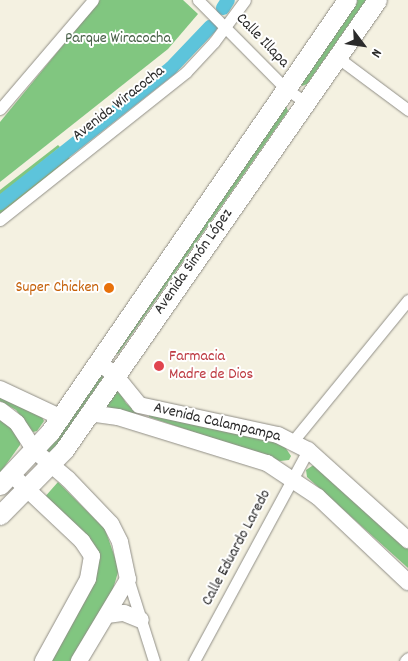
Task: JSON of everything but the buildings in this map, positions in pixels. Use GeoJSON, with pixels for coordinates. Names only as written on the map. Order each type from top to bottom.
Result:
{"type":"FeatureCollection","features":[{"type":"Feature","properties":{"kind":"main road","name":"Avenida Simón López"},"geometry":{"type":"LineString","coordinates":[[6,479],[34,451],[60,417],[347,0]]}},
{"type":"Feature","properties":{"kind":"main road","name":"Avenida Simón López"},"geometry":{"type":"LineString","coordinates":[[0,515],[51,466],[377,0]]}},
{"type":"Feature","properties":{"kind":"street"},"geometry":{"type":"LineString","coordinates":[[0,108],[93,0]]}},
{"type":"Feature","properties":{"kind":"street","name":"Calle Illapa"},"geometry":{"type":"LineString","coordinates":[[198,0],[285,88],[305,102]]}},
{"type":"Feature","properties":{"kind":"street","name":"Avenida Wiracocha"},"geometry":{"type":"LineString","coordinates":[[0,220],[186,72],[226,28],[245,0]]}},
{"type":"Feature","properties":{"kind":"street"},"geometry":{"type":"LineString","coordinates":[[337,57],[408,110]]}},
{"type":"Feature","properties":{"kind":"street"},"geometry":{"type":"LineString","coordinates":[[293,441],[408,300]]}},
{"type":"Feature","properties":{"kind":"street","name":"Avenida Calampampa"},"geometry":{"type":"LineString","coordinates":[[98,362],[115,375],[129,396],[144,406],[257,430],[293,441],[308,450],[408,540]]}},
{"type":"Feature","properties":{"kind":"street"},"geometry":{"type":"LineString","coordinates":[[0,389],[60,417]]}},
{"type":"Feature","properties":{"kind":"street"},"geometry":{"type":"LineString","coordinates":[[141,424],[144,406]]}},
{"type":"Feature","properties":{"kind":"street"},"geometry":{"type":"LineString","coordinates":[[0,410],[18,423],[34,451],[111,524],[120,542],[128,579],[154,661]]}},
{"type":"Feature","properties":{"kind":"street","name":"Avenida Calampampa"},"geometry":{"type":"LineString","coordinates":[[89,413],[141,424],[250,456],[293,478],[318,497],[408,582]]}},
{"type":"Feature","properties":{"kind":"street","name":"Calle Eduardo Laredo"},"geometry":{"type":"LineString","coordinates":[[194,661],[308,450]]}},
{"type":"Feature","properties":{"kind":"street"},"geometry":{"type":"LineString","coordinates":[[6,479],[27,490],[82,541],[92,556],[88,579],[42,661]]}},
{"type":"Feature","properties":{"kind":"street"},"geometry":{"type":"LineString","coordinates":[[80,661],[128,579]]}},
{"type":"Feature","properties":{"kind":"street"},"geometry":{"type":"LineString","coordinates":[[107,615],[124,613],[141,620]]}},
{"type":"Feature","properties":{"kind":"street"},"geometry":{"type":"LineString","coordinates":[[405,661],[408,658]]}},
{"type":"Feature","properties":{"kind":"green space","name":"Parque Wiracocha"},"geometry":{"type":"Polygon","coordinates":[[[100,0],[183,0],[198,14],[168,49],[0,182],[0,122],[100,0]]]}},
{"type":"Feature","properties":{"kind":"green space"},"geometry":{"type":"Polygon","coordinates":[[[356,0],[366,0],[307,84],[302,86],[300,80],[356,0]]]}},
{"type":"Feature","properties":{"kind":"green space"},"geometry":{"type":"Polygon","coordinates":[[[286,106],[288,111],[118,354],[115,352],[286,106]]]}},
{"type":"Feature","properties":{"kind":"green space"},"geometry":{"type":"Polygon","coordinates":[[[58,145],[60,147],[0,196],[0,190],[58,145]]]}},
{"type":"Feature","properties":{"kind":"green space"},"geometry":{"type":"Polygon","coordinates":[[[66,155],[70,158],[0,215],[0,208],[66,155]]]}},
{"type":"Feature","properties":{"kind":"green space"},"geometry":{"type":"Polygon","coordinates":[[[99,372],[104,376],[52,452],[45,451],[99,372]]]}},
{"type":"Feature","properties":{"kind":"green space"},"geometry":{"type":"Polygon","coordinates":[[[116,386],[126,403],[138,414],[103,408],[116,386]]]}},
{"type":"Feature","properties":{"kind":"green space"},"geometry":{"type":"Polygon","coordinates":[[[0,396],[42,417],[44,421],[37,431],[33,432],[16,410],[0,401],[0,396]]]}},
{"type":"Feature","properties":{"kind":"green space"},"geometry":{"type":"Polygon","coordinates":[[[149,414],[283,444],[291,456],[289,460],[280,461],[149,417],[149,414]]]}},
{"type":"Feature","properties":{"kind":"green space"},"geometry":{"type":"Polygon","coordinates":[[[0,417],[20,438],[20,445],[0,473],[0,417]]]}},
{"type":"Feature","properties":{"kind":"green space"},"geometry":{"type":"Polygon","coordinates":[[[315,464],[408,547],[408,568],[307,477],[306,470],[315,464]]]}},
{"type":"Feature","properties":{"kind":"green space"},"geometry":{"type":"Polygon","coordinates":[[[58,482],[105,529],[119,569],[113,589],[72,661],[49,661],[97,567],[43,499],[58,482]]]}},
{"type":"Feature","properties":{"kind":"waterway"},"geometry":{"type":"LineString","coordinates":[[223,8],[228,0]]}},
{"type":"Feature","properties":{"kind":"waterway"},"geometry":{"type":"LineString","coordinates":[[0,203],[171,68],[210,27]]}},
{"type":"Feature","properties":{"kind":"place","name":"Super Chicken"},"geometry":{"type":"Point","coordinates":[109,288]}},
{"type":"Feature","properties":{"kind":"place","name":"Farmacia Madre de Dios"},"geometry":{"type":"Point","coordinates":[159,366]}}]}
